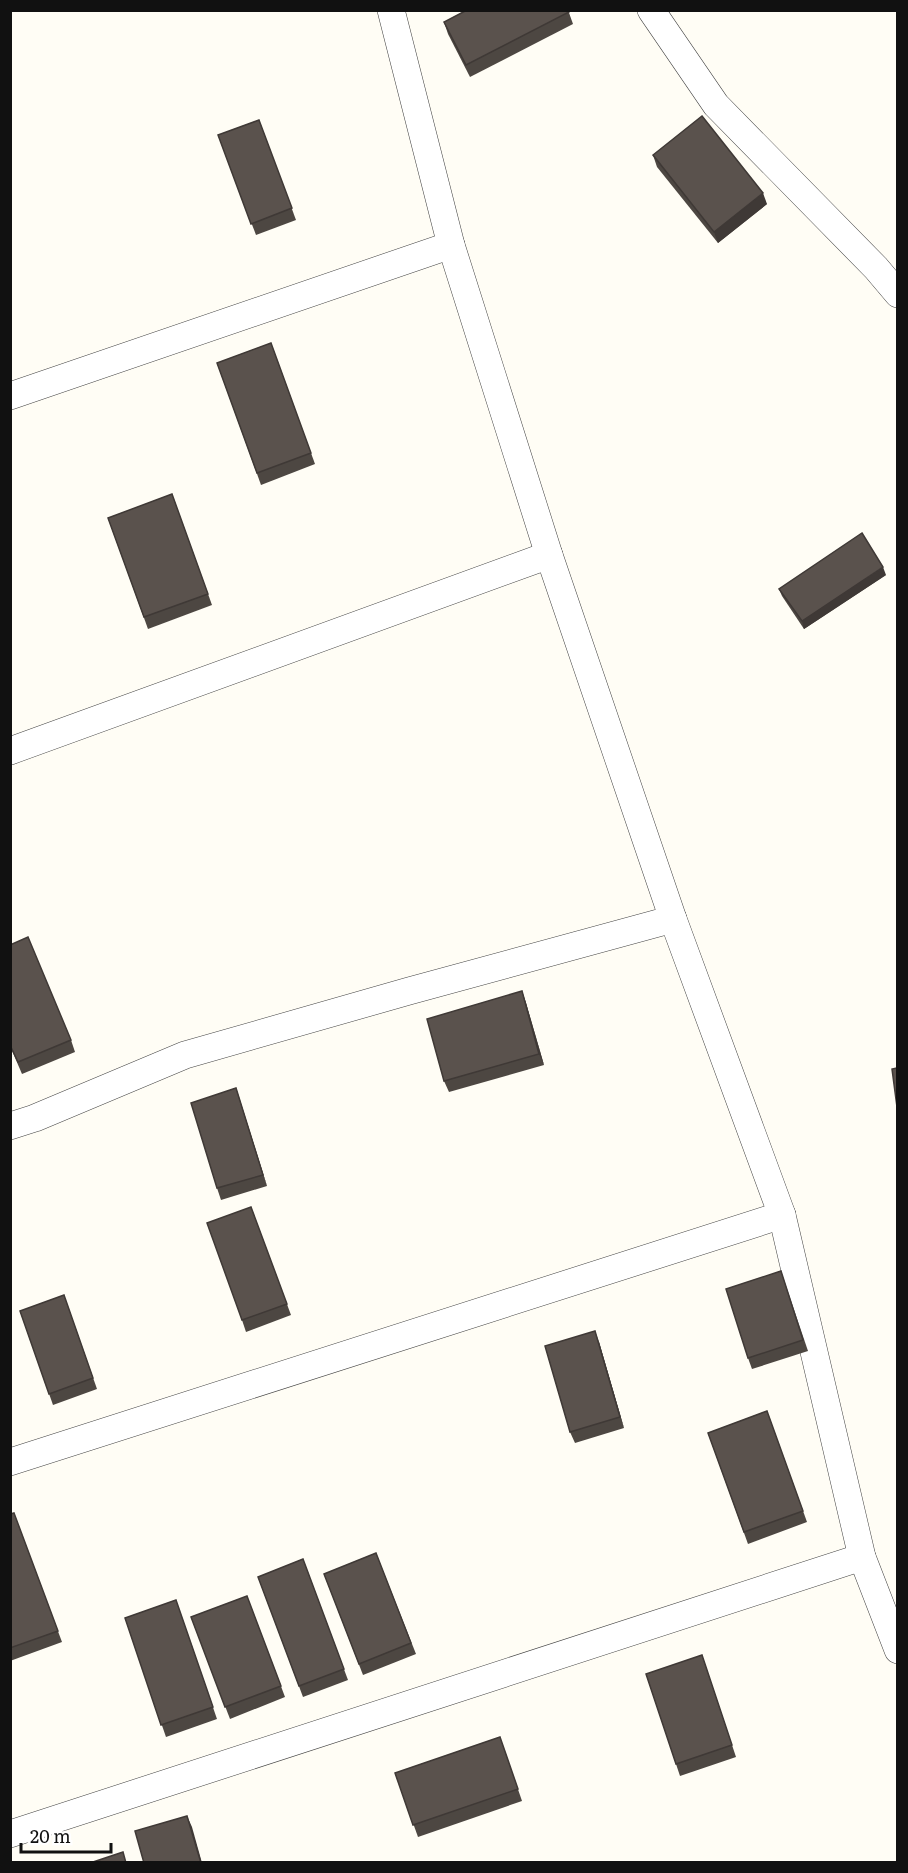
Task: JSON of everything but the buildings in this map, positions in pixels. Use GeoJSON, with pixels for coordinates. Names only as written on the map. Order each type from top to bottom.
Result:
{"type":"FeatureCollection","features":[{"type":"Feature","properties":{"kind":"street"},"geometry":{"type":"LineString","coordinates":[[391,10],[451,245],[549,555],[673,919],[782,1215],[862,1557],[897,1650]]}},
{"type":"Feature","properties":{"kind":"street"},"geometry":{"type":"LineString","coordinates":[[651,10],[716,105],[876,268],[897,294]]}},
{"type":"Feature","properties":{"kind":"street"},"geometry":{"type":"LineString","coordinates":[[10,396],[451,245]]}},
{"type":"Feature","properties":{"kind":"street"},"geometry":{"type":"LineString","coordinates":[[10,751],[549,555]]}},
{"type":"Feature","properties":{"kind":"street"},"geometry":{"type":"LineString","coordinates":[[10,1126],[185,1055],[673,919]]}},
{"type":"Feature","properties":{"kind":"street"},"geometry":{"type":"LineString","coordinates":[[10,1462],[782,1215]]}},
{"type":"Feature","properties":{"kind":"street"},"geometry":{"type":"LineString","coordinates":[[10,1834],[862,1557]]}}]}
